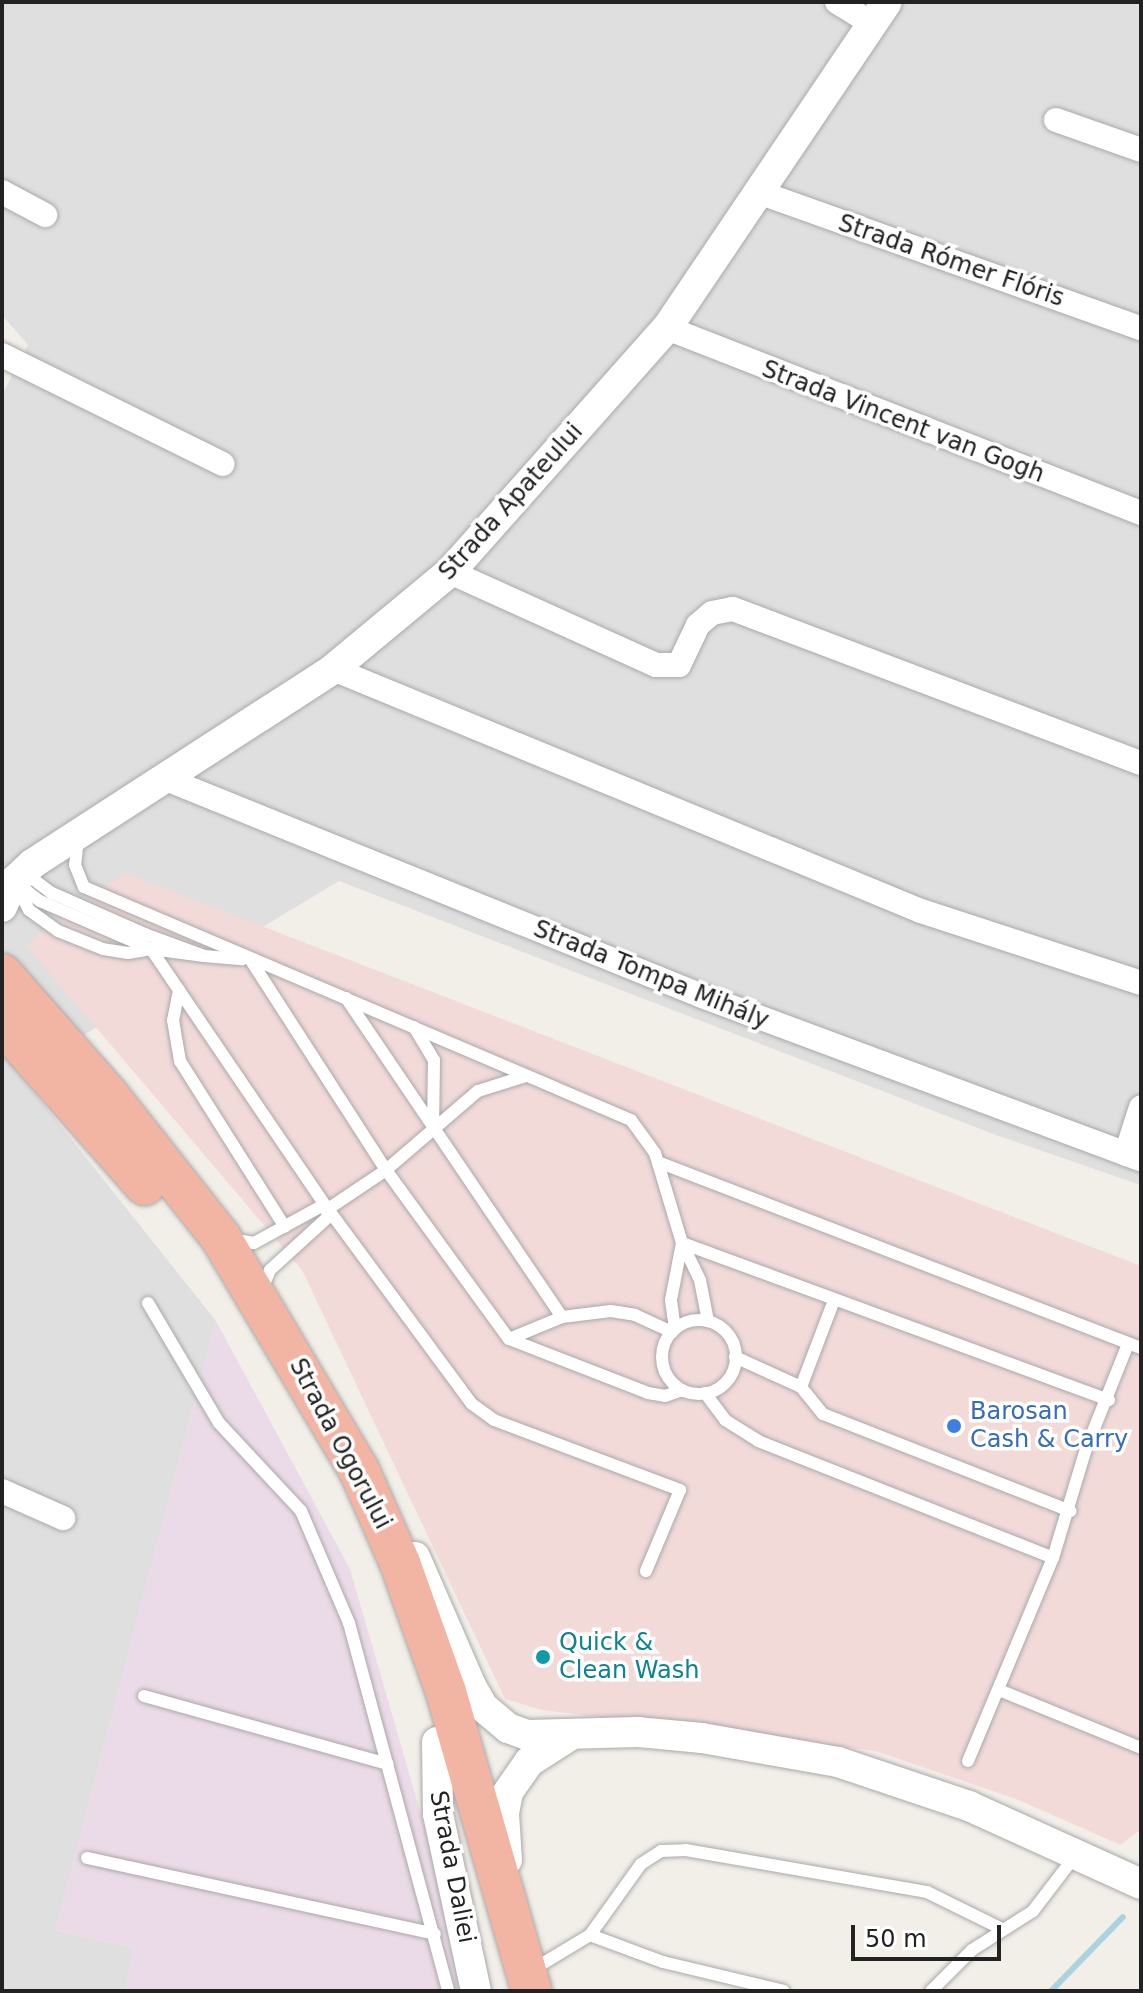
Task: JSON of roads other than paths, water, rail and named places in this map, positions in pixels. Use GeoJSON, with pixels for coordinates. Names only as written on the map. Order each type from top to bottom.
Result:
{"type":"FeatureCollection","features":[{"type":"Feature","properties":{"kind":"highway","name":"Strada Ogorului"},"geometry":{"type":"LineString","coordinates":[[3,974],[109,1096],[221,1238],[259,1296],[375,1504],[446,1692],[526,1986]]}},
{"type":"Feature","properties":{"kind":"highway","name":"Strada Ogorului"},"geometry":{"type":"LineString","coordinates":[[8,1031],[192,1242],[280,1376],[378,1575],[526,1986]]}},
{"type":"Feature","properties":{"kind":"street"},"geometry":{"type":"LineString","coordinates":[[837,2],[880,13]]}},
{"type":"Feature","properties":{"kind":"street","name":"Strada Apateului"},"geometry":{"type":"LineString","coordinates":[[10,885],[79,835],[333,669],[450,572],[667,328],[880,13]]}},
{"type":"Feature","properties":{"kind":"street"},"geometry":{"type":"LineString","coordinates":[[1056,120],[1141,150]]}},
{"type":"Feature","properties":{"kind":"street"},"geometry":{"type":"LineString","coordinates":[[2,192],[45,215]]}},
{"type":"Feature","properties":{"kind":"street","name":"Strada Rómer Flóris"},"geometry":{"type":"LineString","coordinates":[[761,193],[1141,328]]}},
{"type":"Feature","properties":{"kind":"street","name":"Strada Vincent van Gogh"},"geometry":{"type":"LineString","coordinates":[[667,328],[1141,513]]}},
{"type":"Feature","properties":{"kind":"street"},"geometry":{"type":"LineString","coordinates":[[2,355],[223,464]]}},
{"type":"Feature","properties":{"kind":"street"},"geometry":{"type":"LineString","coordinates":[[450,572],[656,665],[679,665],[698,625],[712,613],[733,609],[1141,763]]}},
{"type":"Feature","properties":{"kind":"street"},"geometry":{"type":"LineString","coordinates":[[333,669],[921,911],[1141,983]]}},
{"type":"Feature","properties":{"kind":"street","name":"Strada Tompa Mihály"},"geometry":{"type":"LineString","coordinates":[[166,779],[702,996],[1133,1157]]}},
{"type":"Feature","properties":{"kind":"street"},"geometry":{"type":"LineString","coordinates":[[1133,1157],[1141,1107]]}},
{"type":"Feature","properties":{"kind":"street"},"geometry":{"type":"LineString","coordinates":[[2,1491],[63,1518]]}},
{"type":"Feature","properties":{"kind":"street"},"geometry":{"type":"LineString","coordinates":[[375,1504],[420,1568],[483,1707],[508,1728],[527,1735],[638,1732],[689,1737],[838,1762],[969,1806],[1082,1860],[1141,1884]]}},
{"type":"Feature","properties":{"kind":"street"},"geometry":{"type":"LineString","coordinates":[[526,1986],[503,1846],[504,1813],[508,1792],[529,1762],[573,1734]]}},
{"type":"Feature","properties":{"kind":"street","name":"Strada Daliei"},"geometry":{"type":"LineString","coordinates":[[437,1742],[438,1814],[476,1991]]}},
{"type":"Feature","properties":{"kind":"street"},"geometry":{"type":"LineString","coordinates":[[1082,1860],[1141,1901]]}},
{"type":"Feature","properties":{"kind":"lane"},"geometry":{"type":"LineString","coordinates":[[79,835],[75,865],[84,887],[180,925],[250,959],[631,1120],[658,1162],[682,1243],[700,1280],[708,1321],[728,1335],[735,1357],[727,1381],[705,1393],[682,1390],[665,1396],[648,1393],[509,1339],[386,1170],[250,959]]}},
{"type":"Feature","properties":{"kind":"lane"},"geometry":{"type":"LineString","coordinates":[[10,885],[52,893],[204,956]]}},
{"type":"Feature","properties":{"kind":"lane"},"geometry":{"type":"LineString","coordinates":[[10,885],[29,910],[58,931],[116,951],[151,949],[250,959]]}},
{"type":"Feature","properties":{"kind":"lane"},"geometry":{"type":"LineString","coordinates":[[10,885],[151,949],[328,1209],[480,1412],[680,1490],[646,1571]]}},
{"type":"Feature","properties":{"kind":"lane"},"geometry":{"type":"LineString","coordinates":[[145,934],[180,925]]}},
{"type":"Feature","properties":{"kind":"lane"},"geometry":{"type":"LineString","coordinates":[[179,990],[173,1020],[180,1061],[285,1227]]}},
{"type":"Feature","properties":{"kind":"lane"},"geometry":{"type":"LineString","coordinates":[[346,998],[562,1317]]}},
{"type":"Feature","properties":{"kind":"lane"},"geometry":{"type":"LineString","coordinates":[[414,1026],[434,1060],[433,1130]]}},
{"type":"Feature","properties":{"kind":"lane"},"geometry":{"type":"LineString","coordinates":[[221,1238],[254,1243],[320,1207],[328,1209],[386,1170],[478,1091],[503,1079],[529,1076]]}},
{"type":"Feature","properties":{"kind":"lane"},"geometry":{"type":"LineString","coordinates":[[658,1162],[1141,1348]]}},
{"type":"Feature","properties":{"kind":"lane"},"geometry":{"type":"LineString","coordinates":[[259,1296],[270,1270],[327,1218],[328,1209]]}},
{"type":"Feature","properties":{"kind":"lane"},"geometry":{"type":"LineString","coordinates":[[682,1243],[1109,1400]]}},
{"type":"Feature","properties":{"kind":"lane"},"geometry":{"type":"LineString","coordinates":[[682,1243],[671,1300],[673,1330],[662,1363],[682,1390]]}},
{"type":"Feature","properties":{"kind":"lane"},"geometry":{"type":"LineString","coordinates":[[801,1387],[834,1300]]}},
{"type":"Feature","properties":{"kind":"lane"},"geometry":{"type":"LineString","coordinates":[[148,1303],[219,1423],[301,1511],[349,1623],[448,1991]]}},
{"type":"Feature","properties":{"kind":"lane"},"geometry":{"type":"LineString","coordinates":[[509,1339],[562,1317],[611,1311],[635,1315],[673,1330],[708,1321]]}},
{"type":"Feature","properties":{"kind":"lane"},"geometry":{"type":"LineString","coordinates":[[968,1761],[1053,1558],[1071,1511],[1086,1449],[1109,1400],[1128,1344]]}},
{"type":"Feature","properties":{"kind":"lane"},"geometry":{"type":"LineString","coordinates":[[735,1357],[801,1387],[823,1414],[1071,1511]]}},
{"type":"Feature","properties":{"kind":"lane"},"geometry":{"type":"LineString","coordinates":[[705,1393],[725,1420],[758,1441],[1053,1558]]}},
{"type":"Feature","properties":{"kind":"lane"},"geometry":{"type":"LineString","coordinates":[[999,1690],[1141,1748]]}},
{"type":"Feature","properties":{"kind":"lane"},"geometry":{"type":"LineString","coordinates":[[144,1696],[388,1764]]}},
{"type":"Feature","properties":{"kind":"lane"},"geometry":{"type":"LineString","coordinates":[[526,1986],[590,1935],[641,1864],[661,1851],[686,1850],[927,1892],[1002,1929]]}},
{"type":"Feature","properties":{"kind":"lane"},"geometry":{"type":"LineString","coordinates":[[87,1858],[435,1934]]}},
{"type":"Feature","properties":{"kind":"lane"},"geometry":{"type":"LineString","coordinates":[[931,1991],[1002,1929],[1033,1911],[1082,1860]]}},
{"type":"Feature","properties":{"kind":"lane"},"geometry":{"type":"LineString","coordinates":[[590,1935],[663,1962],[784,1991]]}},
{"type":"Feature","properties":{"kind":"waterway"},"geometry":{"type":"LineString","coordinates":[[1051,1991],[1123,1917]]}},
{"type":"Feature","properties":{"kind":"place","name":"Barosan Cash & Carry"},"geometry":{"type":"Point","coordinates":[954,1426]}},
{"type":"Feature","properties":{"kind":"place","name":"Quick & Clean Wash"},"geometry":{"type":"Point","coordinates":[543,1657]}}]}
